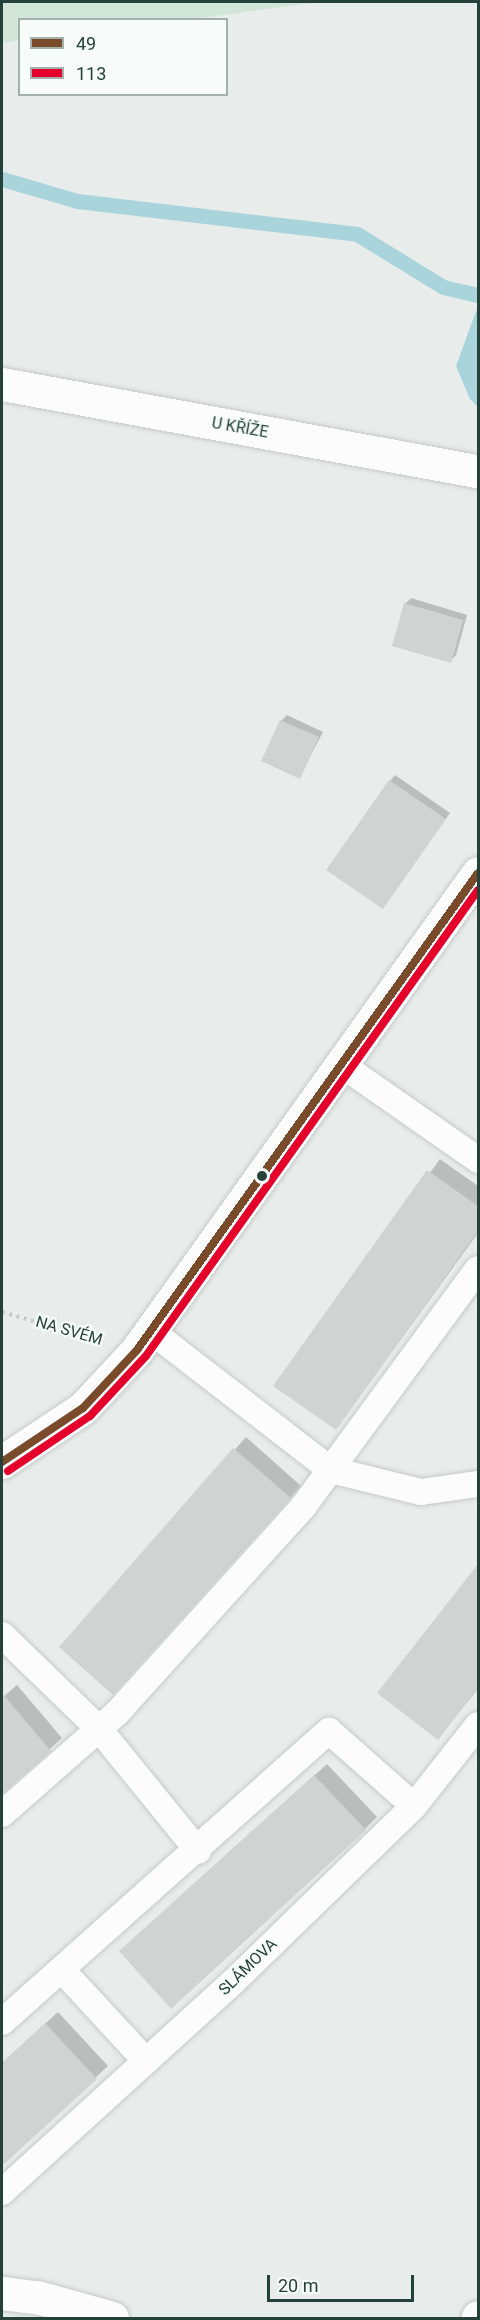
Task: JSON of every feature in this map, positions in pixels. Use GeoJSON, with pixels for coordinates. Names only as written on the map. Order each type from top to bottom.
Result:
{"type":"FeatureCollection","features":[{"type":"Feature","properties":{"kind":"street","name":"U KŘÍŽE"},"geometry":{"type":"LineString","coordinates":[[2,384],[478,471]]}},
{"type":"Feature","properties":{"kind":"street"},"geometry":{"type":"LineString","coordinates":[[2,1462],[83,1408],[144,1340],[478,873]]}},
{"type":"Feature","properties":{"kind":"street"},"geometry":{"type":"LineString","coordinates":[[2,2294],[37,2297],[112,2319]]}},
{"type":"Feature","properties":{"kind":"lane"},"geometry":{"type":"LineString","coordinates":[[342,1065],[478,1160]]}},
{"type":"Feature","properties":{"kind":"lane"},"geometry":{"type":"LineString","coordinates":[[2,1814],[99,1729],[303,1507],[478,1269]]}},
{"type":"Feature","properties":{"kind":"lane"},"geometry":{"type":"LineString","coordinates":[[144,1340],[331,1470],[421,1492],[478,1484]]}},
{"type":"Feature","properties":{"kind":"lane"},"geometry":{"type":"LineString","coordinates":[[2,1635],[99,1729],[198,1851]]}},
{"type":"Feature","properties":{"kind":"lane","name":"SLÁMOVA"},"geometry":{"type":"LineString","coordinates":[[2,2192],[146,2061],[414,1806],[478,1725]]}},
{"type":"Feature","properties":{"kind":"lane"},"geometry":{"type":"LineString","coordinates":[[2,2022],[198,1851],[330,1731],[414,1806]]}},
{"type":"Feature","properties":{"kind":"lane"},"geometry":{"type":"LineString","coordinates":[[62,1970],[146,2061]]}},
{"type":"Feature","properties":{"kind":"path","name":"NA SVÉM"},"geometry":{"type":"LineString","coordinates":[[2,1312],[144,1340]]}},
{"type":"Feature","properties":{"kind":"green space"},"geometry":{"type":"Polygon","coordinates":[[[2,2],[319,2],[201,18],[18,18],[18,40],[2,42],[2,2]]]}},
{"type":"Feature","properties":{"kind":"water"},"geometry":{"type":"Polygon","coordinates":[[[478,306],[478,407],[470,399],[456,366],[478,306]]]}},
{"type":"Feature","properties":{"kind":"building"},"geometry":{"type":"Polygon","coordinates":[[[404,603],[463,620],[451,663],[392,646],[404,603]]]}},
{"type":"Feature","properties":{"kind":"building"},"geometry":{"type":"Polygon","coordinates":[[[280,720],[319,737],[300,779],[261,761],[280,720]]]}},
{"type":"Feature","properties":{"kind":"building"},"geometry":{"type":"Polygon","coordinates":[[[389,780],[446,819],[383,909],[326,870],[389,780]]]}},
{"type":"Feature","properties":{"kind":"building"},"geometry":{"type":"Polygon","coordinates":[[[427,1170],[478,1206],[478,1231],[336,1430],[273,1386],[427,1170]]]}},
{"type":"Feature","properties":{"kind":"building"},"geometry":{"type":"Polygon","coordinates":[[[233,1448],[291,1498],[113,1695],[59,1647],[233,1448]]]}},
{"type":"Feature","properties":{"kind":"building"},"geometry":{"type":"Polygon","coordinates":[[[478,1564],[478,1688],[438,1740],[377,1693],[478,1564]]]}},
{"type":"Feature","properties":{"kind":"building"},"geometry":{"type":"Polygon","coordinates":[[[2,1693],[51,1751],[2,1794],[2,1693]]]}},
{"type":"Feature","properties":{"kind":"building"},"geometry":{"type":"Polygon","coordinates":[[[314,1775],[366,1830],[171,2009],[119,1951],[314,1775]]]}},
{"type":"Feature","properties":{"kind":"building"},"geometry":{"type":"Polygon","coordinates":[[[45,2023],[97,2079],[2,2166],[2,2063],[45,2023]]]}},
{"type":"Feature","properties":{"kind":"waterway"},"geometry":{"type":"LineString","coordinates":[[2,179],[77,201],[357,234],[443,287],[478,295]]}},
{"type":"Feature","properties":{"kind":"transit line","name":"49"},"geometry":{"type":"LineString","coordinates":[[2,1462],[83,1408],[137,1350],[478,873]]}},
{"type":"Feature","properties":{"kind":"transit line","name":"113"},"geometry":{"type":"LineString","coordinates":[[8,1471],[90,1416],[146,1356],[478,890]]}}]}
